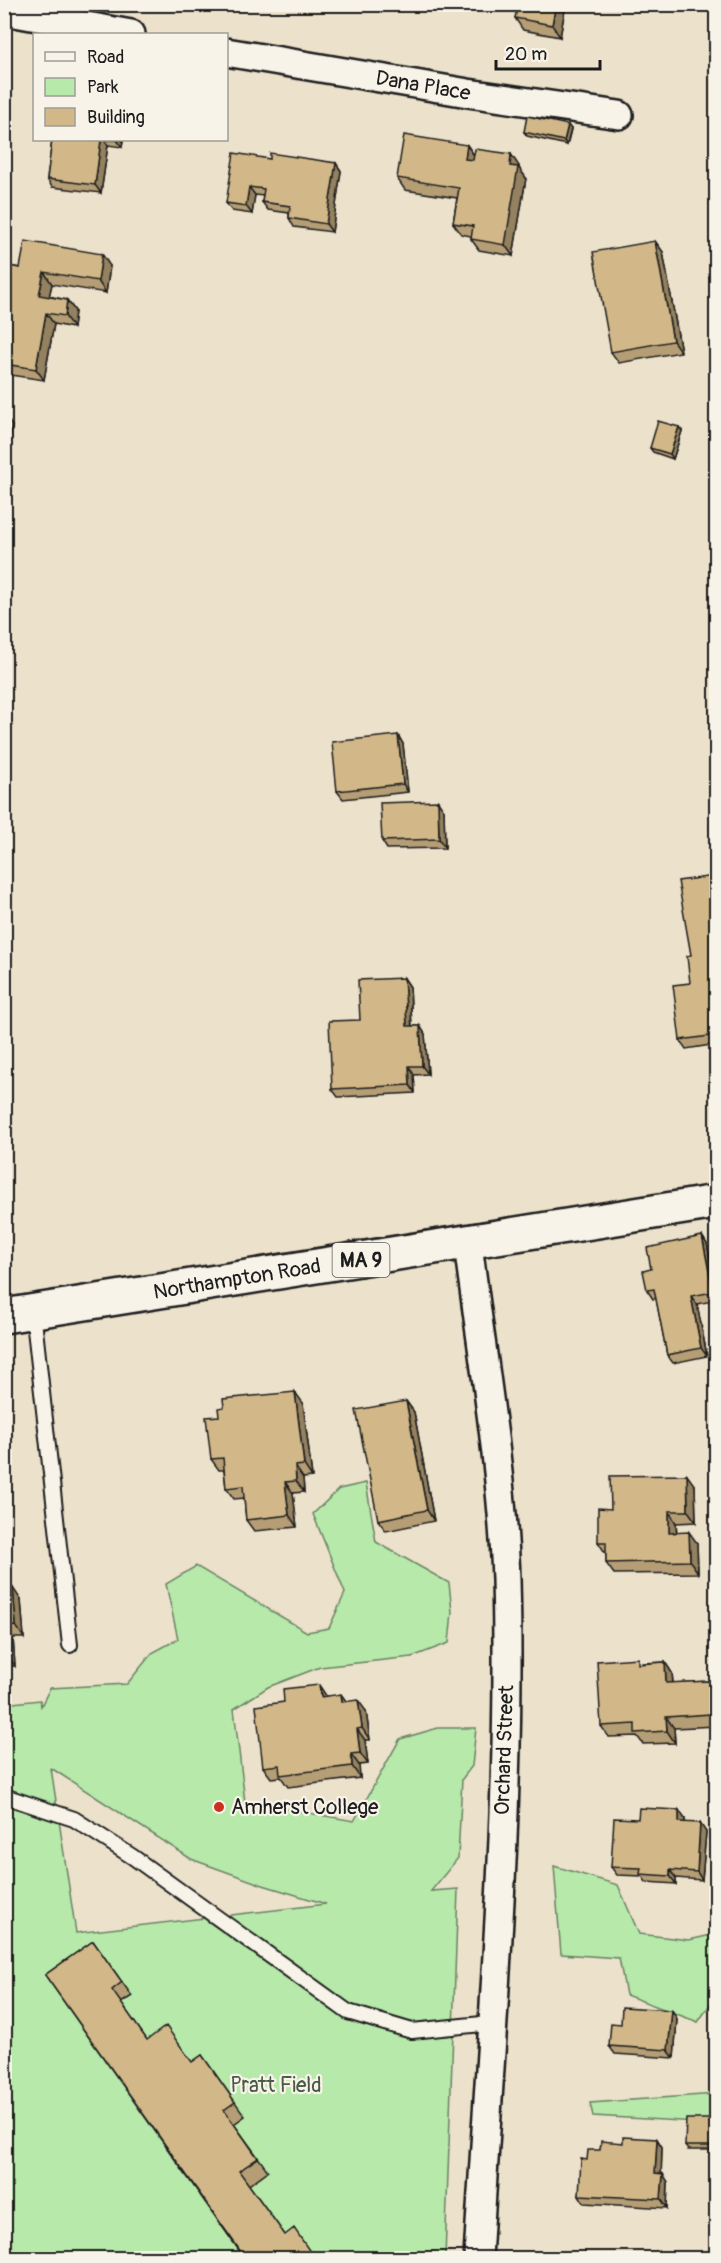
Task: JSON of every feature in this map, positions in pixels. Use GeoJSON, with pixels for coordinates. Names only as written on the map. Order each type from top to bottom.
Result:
{"type":"FeatureCollection","features":[{"type":"Feature","properties":{"kind":"highway","name":"Northampton Road"},"geometry":{"type":"LineString","coordinates":[[19,1314],[468,1244],[717,1202]]}},
{"type":"Feature","properties":{"kind":"street"},"geometry":{"type":"LineString","coordinates":[[5,11],[126,33]]}},
{"type":"Feature","properties":{"kind":"street","name":"Dana Place"},"geometry":{"type":"LineString","coordinates":[[228,52],[468,93],[619,115]]}},
{"type":"Feature","properties":{"kind":"street","name":"Orchard Street"},"geometry":{"type":"LineString","coordinates":[[468,1244],[497,1461],[506,1579],[507,1671],[492,2024],[478,2259]]}},
{"type":"Feature","properties":{"kind":"lane"},"geometry":{"type":"LineString","coordinates":[[19,1314],[70,1645]]}},
{"type":"Feature","properties":{"kind":"lane"},"geometry":{"type":"LineString","coordinates":[[4,1796],[74,1819],[133,1857],[348,2012],[412,2031],[492,2024]]}},
{"type":"Feature","properties":{"kind":"green space","name":"Pratt Field"},"geometry":{"type":"Polygon","coordinates":[[[366,1483],[376,1542],[449,1583],[452,1612],[449,1643],[412,1657],[320,1667],[268,1687],[234,1709],[245,1802],[354,1821],[400,1739],[438,1728],[476,1728],[472,1766],[462,1779],[458,1858],[431,1891],[458,1889],[445,2258],[5,2258],[4,1704],[40,1700],[41,1706],[50,1688],[127,1684],[152,1653],[178,1639],[166,1584],[196,1566],[307,1632],[329,1628],[345,1593],[313,1514],[339,1489],[366,1483]],[[51,1768],[76,1933],[326,1904],[263,1885],[191,1859],[51,1768]]]}},
{"type":"Feature","properties":{"kind":"green space"},"geometry":{"type":"Polygon","coordinates":[[[554,1866],[618,1885],[639,1934],[689,1940],[716,1934],[716,1996],[698,2022],[626,1995],[619,1958],[561,1954],[554,1866]]]}},
{"type":"Feature","properties":{"kind":"green space"},"geometry":{"type":"Polygon","coordinates":[[[716,2094],[716,2123],[593,2116],[590,2103],[716,2094]]]}},
{"type":"Feature","properties":{"kind":"building"},"geometry":{"type":"Polygon","coordinates":[[[518,4],[556,4],[552,25],[515,18],[518,4]]]}},
{"type":"Feature","properties":{"kind":"building"},"geometry":{"type":"Polygon","coordinates":[[[527,116],[568,125],[564,141],[524,132],[527,116]]]}},
{"type":"Feature","properties":{"kind":"building"},"geometry":{"type":"Polygon","coordinates":[[[404,135],[467,145],[465,159],[473,160],[475,149],[511,154],[510,166],[518,167],[505,245],[471,239],[473,226],[453,223],[459,188],[397,178],[404,135]]]}},
{"type":"Feature","properties":{"kind":"building"},"geometry":{"type":"Polygon","coordinates":[[[52,141],[101,141],[95,185],[47,179],[52,141]]]}},
{"type":"Feature","properties":{"kind":"building"},"geometry":{"type":"Polygon","coordinates":[[[234,153],[270,159],[270,153],[336,163],[326,224],[289,218],[290,206],[262,202],[264,189],[249,187],[246,206],[226,203],[234,153]]]}},
{"type":"Feature","properties":{"kind":"building"},"geometry":{"type":"Polygon","coordinates":[[[25,241],[102,254],[98,281],[44,272],[39,295],[67,300],[65,316],[46,313],[36,369],[4,364],[4,265],[20,268],[25,241]]]}},
{"type":"Feature","properties":{"kind":"building"},"geometry":{"type":"Polygon","coordinates":[[[655,241],[673,341],[611,352],[593,252],[655,241]]]}},
{"type":"Feature","properties":{"kind":"building"},"geometry":{"type":"Polygon","coordinates":[[[658,421],[679,427],[670,454],[650,448],[658,421]]]}},
{"type":"Feature","properties":{"kind":"building"},"geometry":{"type":"Polygon","coordinates":[[[398,735],[403,784],[337,791],[332,742],[398,735]]]}},
{"type":"Feature","properties":{"kind":"building"},"geometry":{"type":"Polygon","coordinates":[[[438,801],[439,839],[382,841],[380,803],[438,801]]]}},
{"type":"Feature","properties":{"kind":"building"},"geometry":{"type":"Polygon","coordinates":[[[714,876],[717,893],[717,1035],[680,1040],[673,985],[690,983],[687,956],[691,955],[678,881],[714,876]]]}},
{"type":"Feature","properties":{"kind":"building"},"geometry":{"type":"Polygon","coordinates":[[[404,978],[407,1026],[420,1026],[422,1066],[409,1066],[410,1085],[332,1089],[329,1021],[360,1020],[358,980],[404,978]]]}},
{"type":"Feature","properties":{"kind":"building"},"geometry":{"type":"Polygon","coordinates":[[[702,1236],[713,1292],[691,1296],[701,1348],[667,1355],[654,1289],[647,1290],[643,1271],[651,1269],[647,1248],[702,1236]]]}},
{"type":"Feature","properties":{"kind":"building"},"geometry":{"type":"Polygon","coordinates":[[[295,1392],[304,1465],[295,1466],[296,1481],[285,1482],[289,1515],[246,1520],[243,1486],[226,1488],[223,1458],[211,1459],[206,1417],[219,1416],[218,1408],[224,1407],[223,1399],[295,1392]]]}},
{"type":"Feature","properties":{"kind":"building"},"geometry":{"type":"Polygon","coordinates":[[[406,1401],[427,1510],[378,1520],[356,1410],[406,1401]]]}},
{"type":"Feature","properties":{"kind":"building"},"geometry":{"type":"Polygon","coordinates":[[[687,1475],[688,1511],[669,1511],[669,1533],[689,1532],[690,1561],[606,1563],[606,1542],[598,1542],[598,1508],[611,1509],[610,1476],[687,1475]]]}},
{"type":"Feature","properties":{"kind":"building"},"geometry":{"type":"Polygon","coordinates":[[[13,1588],[16,1626],[5,1627],[7,1655],[4,1655],[4,1589],[13,1588]]]}},
{"type":"Feature","properties":{"kind":"building"},"geometry":{"type":"Polygon","coordinates":[[[638,1658],[638,1664],[665,1662],[666,1683],[710,1681],[711,1714],[666,1717],[667,1731],[635,1733],[635,1724],[601,1726],[597,1661],[638,1658]]]}},
{"type":"Feature","properties":{"kind":"building"},"geometry":{"type":"Polygon","coordinates":[[[319,1685],[321,1697],[341,1694],[342,1702],[358,1700],[362,1728],[357,1729],[360,1753],[351,1754],[352,1766],[280,1775],[279,1765],[263,1767],[256,1706],[284,1702],[283,1689],[319,1685]]]}},
{"type":"Feature","properties":{"kind":"building"},"geometry":{"type":"Polygon","coordinates":[[[639,1808],[679,1810],[679,1822],[700,1823],[697,1872],[670,1870],[670,1876],[640,1874],[641,1868],[611,1867],[614,1818],[638,1819],[639,1808]]]}},
{"type":"Feature","properties":{"kind":"building"},"geometry":{"type":"Polygon","coordinates":[[[93,1941],[122,1982],[112,1990],[147,2040],[166,2026],[192,2062],[202,2055],[235,2102],[224,2110],[258,2158],[239,2171],[285,2235],[294,2228],[315,2259],[246,2259],[45,1975],[93,1941]]]}},
{"type":"Feature","properties":{"kind":"building"},"geometry":{"type":"Polygon","coordinates":[[[622,2007],[672,2010],[668,2050],[609,2046],[611,2023],[621,2024],[622,2007]]]}},
{"type":"Feature","properties":{"kind":"building"},"geometry":{"type":"Polygon","coordinates":[[[686,2119],[717,2119],[717,2146],[685,2146],[686,2119]]]}},
{"type":"Feature","properties":{"kind":"building"},"geometry":{"type":"Polygon","coordinates":[[[623,2137],[657,2139],[655,2173],[663,2174],[661,2199],[579,2195],[581,2159],[587,2160],[588,2150],[600,2150],[601,2141],[623,2143],[623,2137]]]}},
{"type":"Feature","properties":{"kind":"place","name":"Amherst College"},"geometry":{"type":"Point","coordinates":[219,1807]}}]}
